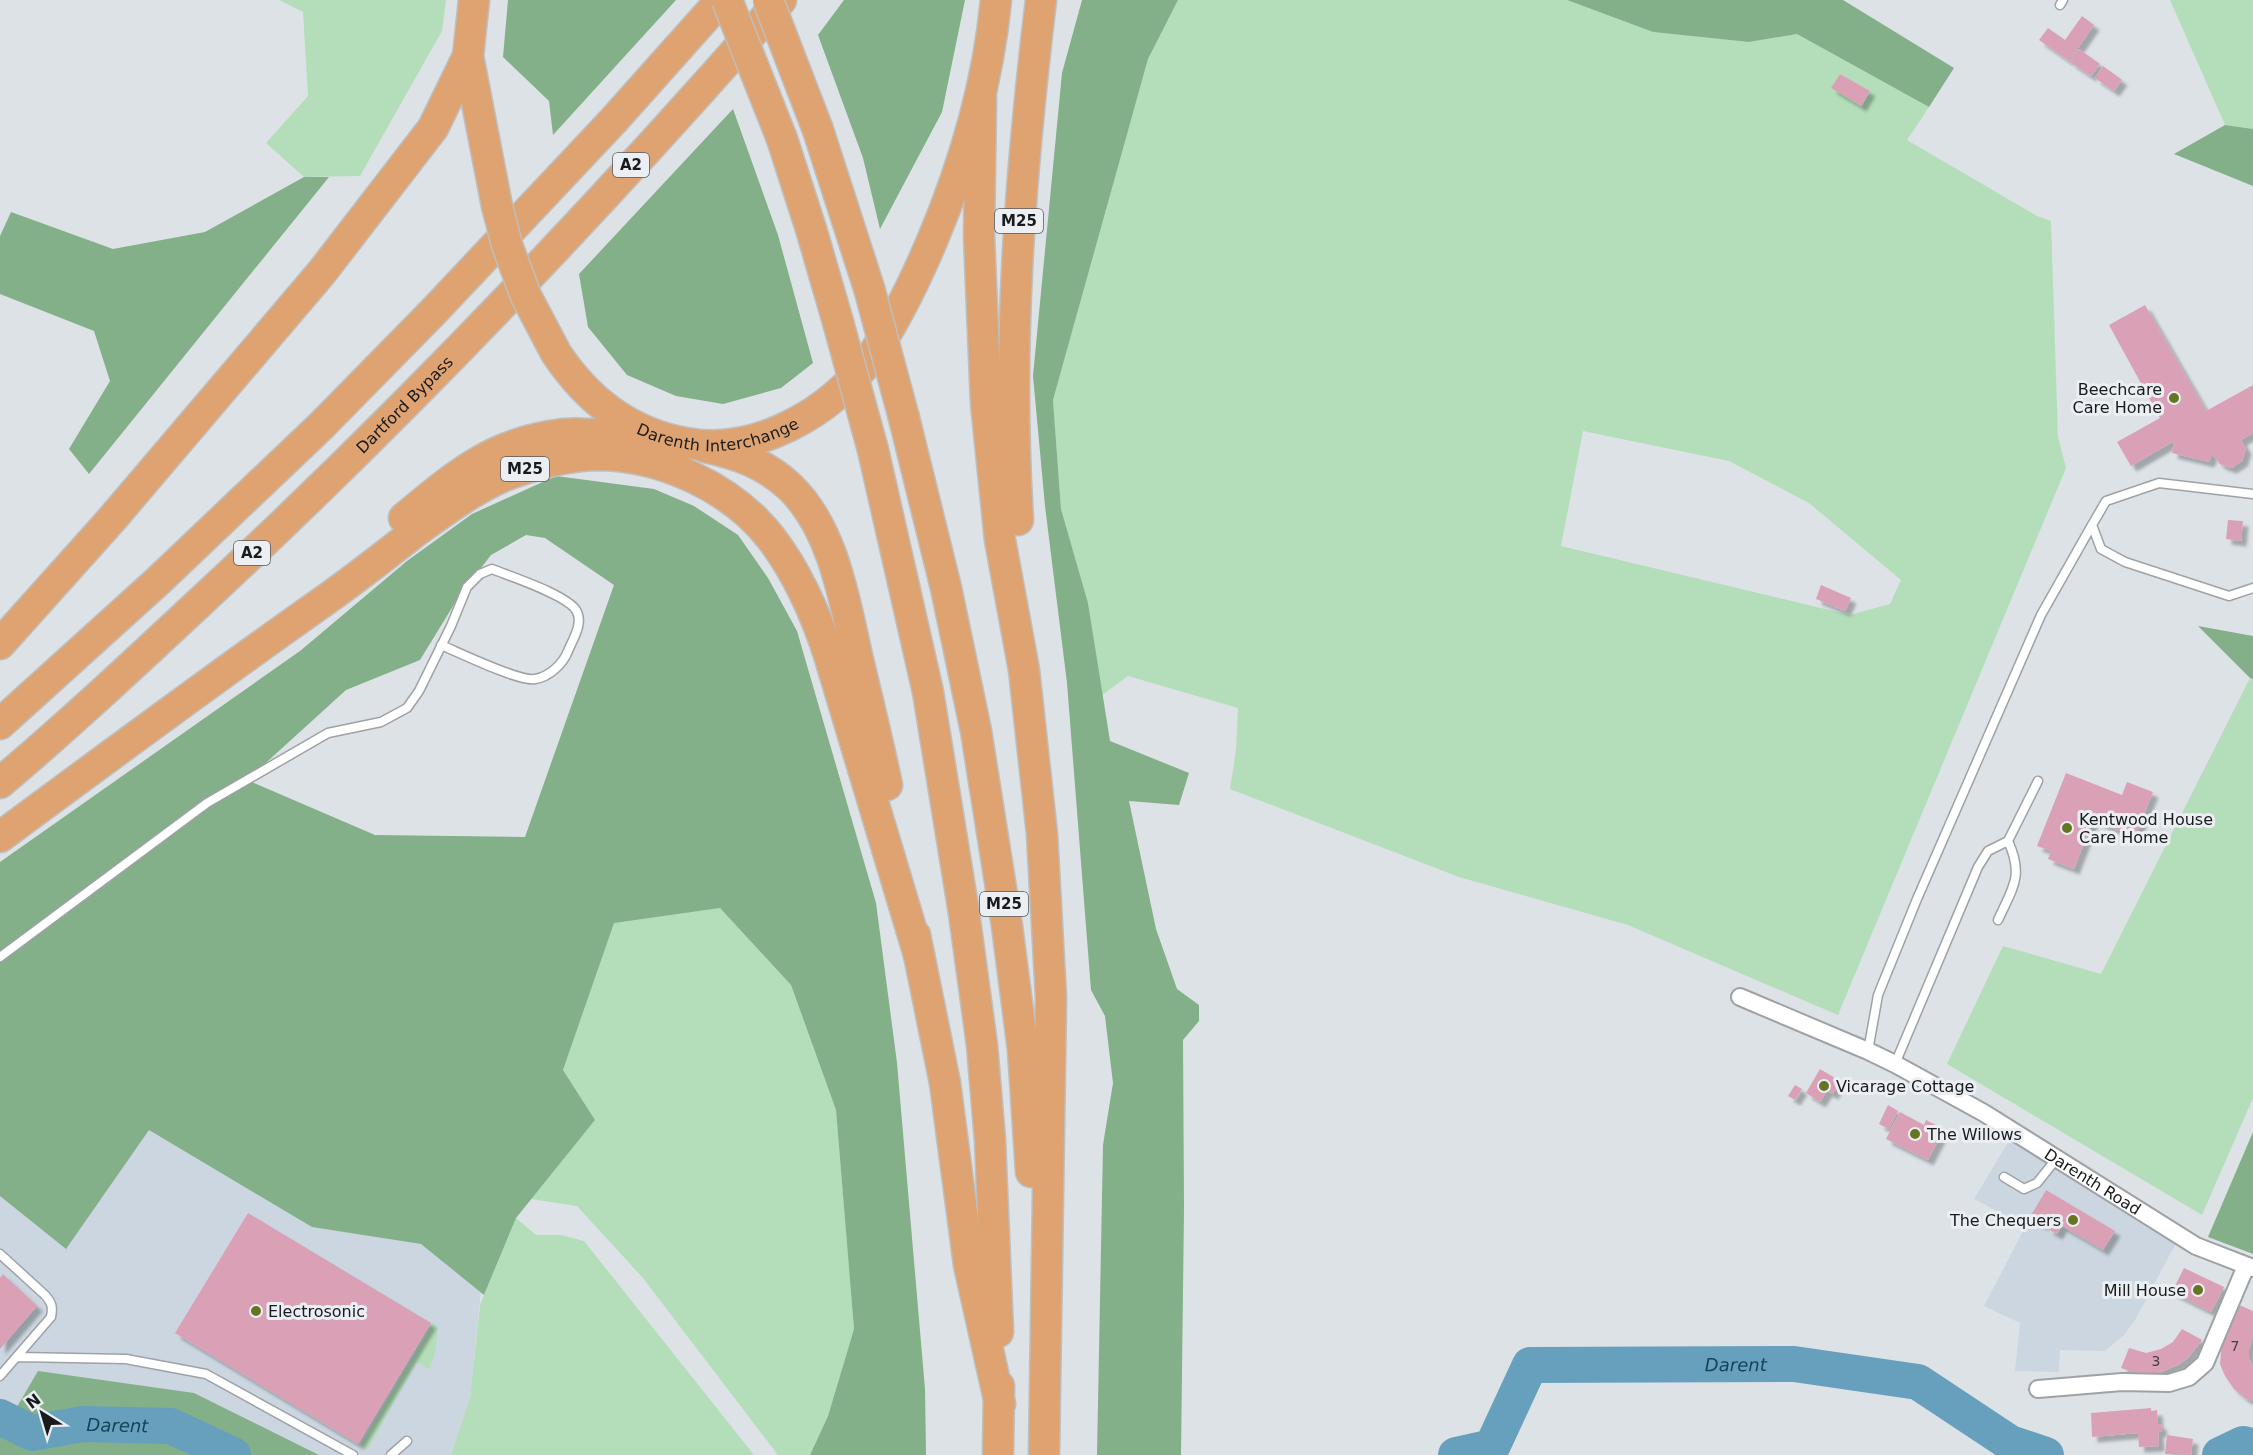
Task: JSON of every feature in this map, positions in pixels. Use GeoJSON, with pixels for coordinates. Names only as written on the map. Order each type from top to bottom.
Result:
{"type":"FeatureCollection","features":[{"type":"Feature","properties":{"kind":"highway","name":"Darenth Interchange"},"geometry":{"type":"LineString","coordinates":[[474,0],[468,56],[496,206],[526,296],[556,353],[570,374],[600,404],[615,415],[664,439],[705,447],[732,445],[780,430],[835,395],[870,358],[903,304],[954,187],[981,98],[996,0]]}},
{"type":"Feature","properties":{"kind":"highway","name":"A2"},"geometry":{"type":"LineString","coordinates":[[0,724],[158,581],[329,418],[434,311],[613,121],[721,0]]}},
{"type":"Feature","properties":{"kind":"highway","name":"M25"},"geometry":{"type":"LineString","coordinates":[[727,0],[782,139],[811,229],[873,450],[928,692],[966,924],[982,1045],[990,1140],[1000,1404],[998,1455]]}},
{"type":"Feature","properties":{"kind":"highway","name":"M25"},"geometry":{"type":"LineString","coordinates":[[768,0],[818,130],[869,288],[904,418],[968,688],[1007,926],[1023,1050],[1045,1398]]}},
{"type":"Feature","properties":{"kind":"highway","name":"Dartford Bypass"},"geometry":{"type":"LineString","coordinates":[[0,783],[168,632],[358,452],[539,265],[716,74],[781,0]]}},
{"type":"Feature","properties":{"kind":"highway","name":"M25"},"geometry":{"type":"LineString","coordinates":[[1023,670],[1022,592],[1013,443],[1013,349],[1021,188],[1041,0]]}},
{"type":"Feature","properties":{"kind":"highway"},"geometry":{"type":"LineString","coordinates":[[0,644],[148,477],[322,272],[433,128],[468,56]]}},
{"type":"Feature","properties":{"kind":"highway","name":"M25"},"geometry":{"type":"LineString","coordinates":[[981,98],[980,236],[986,403],[1000,540],[1023,670],[1042,834],[1051,997],[1044,1455]]}},
{"type":"Feature","properties":{"kind":"highway"},"geometry":{"type":"LineString","coordinates":[[0,837],[214,678],[441,487],[472,464],[530,440],[566,434],[664,439]]}},
{"type":"Feature","properties":{"kind":"highway","name":"M25"},"geometry":{"type":"LineString","coordinates":[[705,447],[741,456],[774,474],[791,488],[806,506],[824,537],[849,619],[898,837],[945,1083],[969,1265],[1000,1404]]}},
{"type":"Feature","properties":{"kind":"highway","name":"M25"},"geometry":{"type":"LineString","coordinates":[[214,678],[317,606],[439,515],[502,477],[550,461],[595,455],[638,460],[683,473],[717,491],[747,513],[771,538],[783,554],[820,628],[842,693],[919,955]]}},
{"type":"Feature","properties":{"kind":"street","name":"Darenth Road"},"geometry":{"type":"LineString","coordinates":[[1740,997],[1895,1064],[1984,1113],[2057,1158],[2088,1184],[2196,1246],[2249,1267]]}},
{"type":"Feature","properties":{"kind":"street"},"geometry":{"type":"LineString","coordinates":[[2038,1389],[2122,1382],[2169,1383],[2189,1377],[2205,1363],[2249,1267]]}},
{"type":"Feature","properties":{"kind":"lane"},"geometry":{"type":"LineString","coordinates":[[1868,1051],[1878,995],[1917,899],[2041,615],[2106,501],[2159,483],[2253,494]]}},
{"type":"Feature","properties":{"kind":"lane"},"geometry":{"type":"LineString","coordinates":[[2092,525],[2101,549],[2125,562],[2229,596],[2253,588]]}},
{"type":"Feature","properties":{"kind":"lane"},"geometry":{"type":"LineString","coordinates":[[0,957],[207,803],[328,733],[381,722],[407,708],[419,691],[466,587],[480,574],[492,569],[536,586],[570,603],[578,612],[578,628],[565,659],[551,672],[534,680],[517,676],[441,645]]}},
{"type":"Feature","properties":{"kind":"lane"},"geometry":{"type":"LineString","coordinates":[[1895,1064],[1978,867],[1988,850],[2008,841],[2038,781]]}},
{"type":"Feature","properties":{"kind":"lane"},"geometry":{"type":"LineString","coordinates":[[1998,920],[2017,879],[2016,858],[2008,841]]}},
{"type":"Feature","properties":{"kind":"lane"},"geometry":{"type":"LineString","coordinates":[[2004,1177],[2024,1189],[2037,1183],[2057,1158]]}},
{"type":"Feature","properties":{"kind":"lane"},"geometry":{"type":"LineString","coordinates":[[0,1254],[45,1295],[52,1303],[53,1309],[51,1317],[0,1376]]}},
{"type":"Feature","properties":{"kind":"lane"},"geometry":{"type":"LineString","coordinates":[[18,1357],[126,1359],[206,1374],[352,1455]]}},
{"type":"Feature","properties":{"kind":"lane"},"geometry":{"type":"LineString","coordinates":[[391,1455],[407,1441]]}},
{"type":"Feature","properties":{"kind":"shaded area"},"geometry":{"type":"Polygon","coordinates":[[[153,1044],[485,1251],[470,1398],[451,1455],[0,1455],[0,1168],[153,1044]]]}},
{"type":"Feature","properties":{"kind":"shaded area"},"geometry":{"type":"Polygon","coordinates":[[[2013,1134],[2052,1168],[2175,1245],[2135,1320],[2124,1335],[2105,1351],[2060,1350],[2059,1372],[2015,1371],[2020,1323],[1984,1306],[2022,1233],[2022,1224],[1974,1199],[2013,1134]]]}},
{"type":"Feature","properties":{"kind":"green space"},"geometry":{"type":"Polygon","coordinates":[[[279,0],[446,0],[442,31],[360,176],[304,177],[266,143],[308,96],[303,12],[279,0]]]}},
{"type":"Feature","properties":{"kind":"green space"},"geometry":{"type":"Polygon","coordinates":[[[508,0],[676,0],[553,135],[549,101],[503,57],[508,0]]]}},
{"type":"Feature","properties":{"kind":"green space"},"geometry":{"type":"Polygon","coordinates":[[[844,0],[965,0],[942,112],[880,229],[863,158],[818,35],[844,0]]]}},
{"type":"Feature","properties":{"kind":"green space"},"geometry":{"type":"Polygon","coordinates":[[[1082,0],[1178,0],[1148,59],[1053,400],[1061,509],[1088,603],[1110,741],[1189,773],[1179,805],[1129,801],[1156,929],[1177,989],[1199,1005],[1199,1021],[1183,1040],[1184,1208],[1181,1455],[1097,1455],[1103,1145],[1113,1083],[1105,1016],[1091,990],[1067,683],[1045,506],[1033,376],[1062,73],[1082,0]]]}},
{"type":"Feature","properties":{"kind":"green space"},"geometry":{"type":"Polygon","coordinates":[[[1178,0],[1567,0],[1653,32],[1749,42],[1797,34],[1929,107],[1907,140],[2037,216],[2051,221],[2058,437],[2066,468],[1838,1015],[1628,925],[1459,877],[1230,789],[1236,750],[1238,708],[1128,676],[1102,695],[1088,603],[1061,509],[1053,400],[1148,59],[1178,0]],[[1840,74],[1832,88],[1862,106],[1870,91],[1840,74]],[[1583,431],[1561,546],[1850,615],[1890,604],[1901,580],[1809,503],[1729,461],[1583,431]]]}},
{"type":"Feature","properties":{"kind":"green space"},"geometry":{"type":"Polygon","coordinates":[[[1567,0],[1843,0],[1954,68],[1929,107],[1797,34],[1749,42],[1653,32],[1567,0]]]}},
{"type":"Feature","properties":{"kind":"green space"},"geometry":{"type":"Polygon","coordinates":[[[2170,0],[2253,0],[2253,129],[2225,125],[2170,0]]]}},
{"type":"Feature","properties":{"kind":"green space"},"geometry":{"type":"Polygon","coordinates":[[[733,109],[778,235],[813,363],[781,388],[723,404],[676,396],[627,375],[588,327],[579,274],[733,109]]]}},
{"type":"Feature","properties":{"kind":"green space"},"geometry":{"type":"Polygon","coordinates":[[[2225,125],[2253,129],[2253,186],[2174,154],[2225,125]]]}},
{"type":"Feature","properties":{"kind":"green space"},"geometry":{"type":"Polygon","coordinates":[[[304,177],[329,177],[89,474],[69,449],[110,381],[94,331],[0,294],[0,236],[11,212],[113,249],[205,232],[304,177]]]}},
{"type":"Feature","properties":{"kind":"green space"},"geometry":{"type":"Polygon","coordinates":[[[556,476],[654,489],[694,506],[738,535],[768,578],[797,631],[876,903],[897,1063],[925,1389],[926,1455],[810,1455],[828,1416],[854,1329],[836,1110],[791,985],[720,908],[614,923],[563,1070],[595,1120],[516,1218],[484,1295],[421,1244],[312,1227],[149,1130],[66,1249],[0,1196],[0,862],[300,651],[407,561],[472,514],[556,476]],[[526,535],[491,555],[458,598],[420,660],[346,690],[247,780],[375,835],[525,837],[614,585],[545,538],[526,535]]]}},
{"type":"Feature","properties":{"kind":"green space"},"geometry":{"type":"Polygon","coordinates":[[[2198,626],[2253,636],[2253,679],[2250,678],[2198,626]]]}},
{"type":"Feature","properties":{"kind":"green space"},"geometry":{"type":"Polygon","coordinates":[[[2250,678],[2253,679],[2253,1098],[2202,1215],[1947,1064],[2003,946],[2101,974],[2250,678]]]}},
{"type":"Feature","properties":{"kind":"green space"},"geometry":{"type":"Polygon","coordinates":[[[720,908],[791,985],[836,1110],[854,1329],[828,1416],[810,1455],[778,1455],[643,1278],[577,1206],[531,1199],[595,1120],[563,1070],[614,922],[720,908]]]}},
{"type":"Feature","properties":{"kind":"green space"},"geometry":{"type":"Polygon","coordinates":[[[2253,1132],[2253,1254],[2208,1237],[2253,1132]]]}},
{"type":"Feature","properties":{"kind":"green space"},"geometry":{"type":"Polygon","coordinates":[[[516,1218],[536,1235],[561,1235],[584,1241],[754,1455],[451,1455],[470,1398],[480,1305],[516,1218]]]}},
{"type":"Feature","properties":{"kind":"green space"},"geometry":{"type":"Polygon","coordinates":[[[433,1323],[438,1327],[435,1353],[429,1369],[417,1362],[367,1450],[361,1444],[433,1323]]]}},
{"type":"Feature","properties":{"kind":"green space"},"geometry":{"type":"Polygon","coordinates":[[[38,1371],[194,1393],[319,1455],[0,1455],[0,1436],[38,1371]]]}},
{"type":"Feature","properties":{"kind":"building"},"geometry":{"type":"Polygon","coordinates":[[[2082,16],[2094,25],[2069,61],[2039,40],[2048,28],[2065,40],[2082,16]]]}},
{"type":"Feature","properties":{"kind":"building"},"geometry":{"type":"Polygon","coordinates":[[[2079,49],[2100,64],[2091,76],[2070,62],[2079,49]]]}},
{"type":"Feature","properties":{"kind":"building"},"geometry":{"type":"Polygon","coordinates":[[[2103,66],[2122,80],[2114,91],[2095,78],[2103,66]]]}},
{"type":"Feature","properties":{"kind":"building"},"geometry":{"type":"Polygon","coordinates":[[[1840,74],[1870,91],[1861,106],[1831,88],[1840,74]]]}},
{"type":"Feature","properties":{"kind":"building","name":"Beechcare Care Home"},"geometry":{"type":"Polygon","coordinates":[[[2145,305],[2206,411],[2253,385],[2253,433],[2241,440],[2246,449],[2242,461],[2231,468],[2220,464],[2212,454],[2209,462],[2172,453],[2174,441],[2131,466],[2117,442],[2160,418],[2109,325],[2145,305]]]}},
{"type":"Feature","properties":{"kind":"building"},"geometry":{"type":"Polygon","coordinates":[[[2228,520],[2243,521],[2241,541],[2226,539],[2228,520]]]}},
{"type":"Feature","properties":{"kind":"building"},"geometry":{"type":"Polygon","coordinates":[[[1821,585],[1851,598],[1845,611],[1816,599],[1821,585]]]}},
{"type":"Feature","properties":{"kind":"building","name":"Kentwood House Care Home"},"geometry":{"type":"Polygon","coordinates":[[[2066,773],[2122,795],[2127,782],[2153,792],[2135,837],[2093,820],[2074,869],[2048,859],[2051,851],[2037,846],[2066,773]]]}},
{"type":"Feature","properties":{"kind":"building","name":"Vicarage Cottage"},"geometry":{"type":"Polygon","coordinates":[[[1820,1069],[1840,1081],[1833,1094],[1827,1091],[1820,1102],[1806,1093],[1820,1069]]]}},
{"type":"Feature","properties":{"kind":"building"},"geometry":{"type":"Polygon","coordinates":[[[1795,1085],[1802,1089],[1795,1100],[1788,1096],[1795,1085]]]}},
{"type":"Feature","properties":{"kind":"building"},"geometry":{"type":"Polygon","coordinates":[[[1888,1105],[1898,1111],[1889,1129],[1879,1124],[1888,1105]]]}},
{"type":"Feature","properties":{"kind":"building","name":"The Willows"},"geometry":{"type":"Polygon","coordinates":[[[1900,1112],[1924,1125],[1926,1120],[1944,1129],[1928,1160],[1886,1139],[1900,1112]]]}},
{"type":"Feature","properties":{"kind":"building","name":"The Chequers"},"geometry":{"type":"Polygon","coordinates":[[[2046,1190],[2115,1231],[2103,1250],[2062,1226],[2057,1234],[2048,1229],[2053,1221],[2047,1218],[2043,1225],[2030,1217],[2046,1190]]]}},
{"type":"Feature","properties":{"kind":"building"},"geometry":{"type":"Polygon","coordinates":[[[248,1213],[431,1323],[358,1444],[175,1333],[248,1213]]]}},
{"type":"Feature","properties":{"kind":"building","name":"Mill House"},"geometry":{"type":"Polygon","coordinates":[[[2184,1268],[2224,1287],[2211,1312],[2172,1292],[2184,1268]]]}},
{"type":"Feature","properties":{"kind":"building"},"geometry":{"type":"Polygon","coordinates":[[[3,1274],[37,1306],[0,1349],[0,1278],[3,1274]]]}},
{"type":"Feature","properties":{"kind":"building"},"geometry":{"type":"Polygon","coordinates":[[[2237,1304],[2253,1311],[2253,1337],[2249,1358],[2253,1366],[2253,1401],[2234,1389],[2220,1364],[2222,1341],[2237,1304]]]}},
{"type":"Feature","properties":{"kind":"building"},"geometry":{"type":"Polygon","coordinates":[[[2182,1329],[2202,1340],[2188,1358],[2178,1365],[2158,1373],[2133,1372],[2121,1368],[2129,1348],[2146,1353],[2161,1349],[2173,1342],[2182,1329]]]}},
{"type":"Feature","properties":{"kind":"building"},"geometry":{"type":"Polygon","coordinates":[[[2151,1408],[2151,1411],[2157,1410],[2158,1424],[2161,1424],[2162,1431],[2158,1432],[2159,1446],[2139,1447],[2138,1433],[2092,1437],[2091,1413],[2151,1408]]]}},
{"type":"Feature","properties":{"kind":"building"},"geometry":{"type":"Polygon","coordinates":[[[2167,1435],[2193,1439],[2191,1455],[2165,1454],[2167,1435]]]}},
{"type":"Feature","properties":{"kind":"waterway","name":"Darent"},"geometry":{"type":"LineString","coordinates":[[1456,1455],[1492,1447],[1530,1365],[1794,1364],[1918,1382],[2010,1443],[2046,1455]]}},
{"type":"Feature","properties":{"kind":"waterway","name":"Darent"},"geometry":{"type":"LineString","coordinates":[[0,1417],[32,1433],[83,1424],[171,1426],[233,1455]]}},
{"type":"Feature","properties":{"kind":"waterway","name":"Darent"},"geometry":{"type":"LineString","coordinates":[[2220,1455],[2243,1444],[2253,1446]]}},
{"type":"Feature","properties":{"kind":"place","name":"Beechcare Care Home"},"geometry":{"type":"Point","coordinates":[2174,398]}},
{"type":"Feature","properties":{"kind":"place","name":"Kentwood House Care Home"},"geometry":{"type":"Point","coordinates":[2067,828]}},
{"type":"Feature","properties":{"kind":"place","name":"Vicarage Cottage"},"geometry":{"type":"Point","coordinates":[1824,1086]}},
{"type":"Feature","properties":{"kind":"place","name":"The Willows"},"geometry":{"type":"Point","coordinates":[1915,1134]}},
{"type":"Feature","properties":{"kind":"place","name":"The Chequers"},"geometry":{"type":"Point","coordinates":[2073,1220]}},
{"type":"Feature","properties":{"kind":"place","name":"Mill House"},"geometry":{"type":"Point","coordinates":[2198,1290]}},
{"type":"Feature","properties":{"kind":"place","name":"Electrosonic"},"geometry":{"type":"Point","coordinates":[256,1311]}}]}
